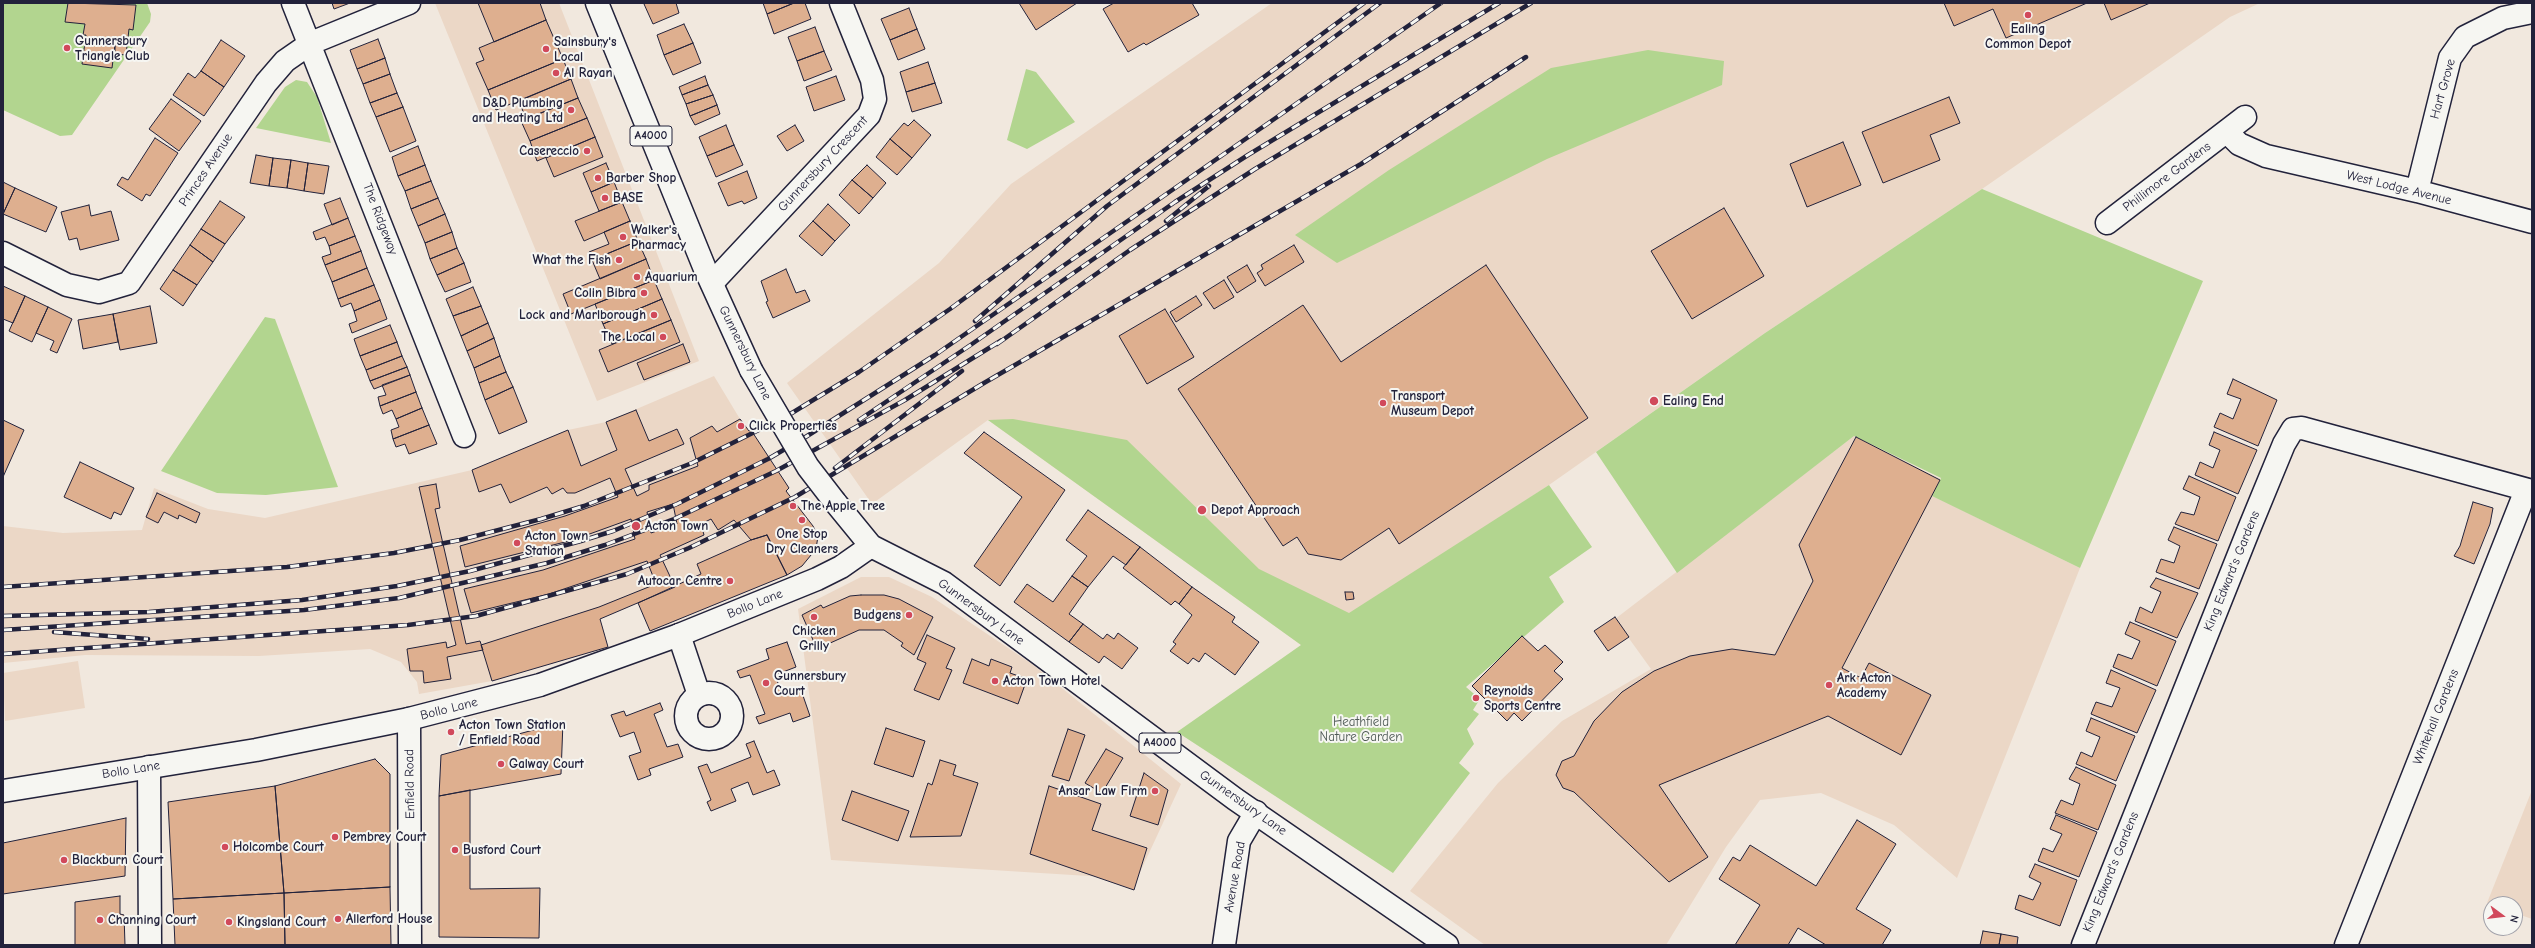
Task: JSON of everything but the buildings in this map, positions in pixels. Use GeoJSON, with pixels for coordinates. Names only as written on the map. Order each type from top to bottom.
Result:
{"type":"FeatureCollection","features":[{"type":"Feature","properties":{"kind":"street","name":"The Ridgeway"},"geometry":{"type":"LineString","coordinates":[[293,3],[311,43],[464,436]]}},
{"type":"Feature","properties":{"kind":"street","name":"Princes Avenue"},"geometry":{"type":"LineString","coordinates":[[3,253],[68,285],[99,292],[129,283],[266,83],[285,61],[311,43],[409,3]]}},
{"type":"Feature","properties":{"kind":"street","name":"Gunnersbury Lane"},"geometry":{"type":"LineString","coordinates":[[597,3],[712,283],[751,370],[808,467],[871,546],[944,583],[1114,710],[1256,812],[1447,945]]}},
{"type":"Feature","properties":{"kind":"street","name":"Gunnersbury Crescent"},"geometry":{"type":"LineString","coordinates":[[712,283],[869,115],[875,99],[872,80],[841,3]]}},
{"type":"Feature","properties":{"kind":"street","name":"Hart Grove"},"geometry":{"type":"LineString","coordinates":[[2417,191],[2450,58],[2465,37],[2503,18],[2532,12]]}},
{"type":"Feature","properties":{"kind":"street","name":"Phillimore Gardens"},"geometry":{"type":"LineString","coordinates":[[2107,223],[2245,117]]}},
{"type":"Feature","properties":{"kind":"street","name":"West Lodge Avenue"},"geometry":{"type":"LineString","coordinates":[[2227,132],[2238,144],[2266,156],[2417,191],[2532,222]]}},
{"type":"Feature","properties":{"kind":"street","name":"King Edward's Gardens"},"geometry":{"type":"LineString","coordinates":[[2082,945],[2284,444],[2293,430],[2302,428],[2529,491]]}},
{"type":"Feature","properties":{"kind":"street","name":"Whitehall Gardens"},"geometry":{"type":"LineString","coordinates":[[2346,945],[2529,491]]}},
{"type":"Feature","properties":{"kind":"street","name":"Bollo Lane"},"geometry":{"type":"LineString","coordinates":[[3,791],[256,750],[409,719],[540,685],[679,635],[817,579],[841,567],[871,546]]}},
{"type":"Feature","properties":{"kind":"street"},"geometry":{"type":"LineString","coordinates":[[679,635],[699,695]]}},
{"type":"Feature","properties":{"kind":"street","name":"Enfield Road"},"geometry":{"type":"LineString","coordinates":[[409,719],[410,945]]}},
{"type":"Feature","properties":{"kind":"street"},"geometry":{"type":"LineString","coordinates":[[149,767],[150,945]]}},
{"type":"Feature","properties":{"kind":"street","name":"Avenue Road"},"geometry":{"type":"LineString","coordinates":[[1224,945],[1239,841],[1256,812]]}},
{"type":"Feature","properties":{"kind":"shaded area"},"geometry":{"type":"Polygon","coordinates":[[[435,3],[559,3],[699,361],[597,401],[435,3]]]}},
{"type":"Feature","properties":{"kind":"shaded area"},"geometry":{"type":"Polygon","coordinates":[[[1272,3],[2260,3],[2230,17],[1982,189],[1765,333],[1549,485],[1304,647],[988,420],[872,504],[787,383],[939,263],[1011,184],[1272,3]]]}},
{"type":"Feature","properties":{"kind":"shaded area"},"geometry":{"type":"Polygon","coordinates":[[[714,376],[740,419],[749,431],[751,430],[789,488],[787,492],[813,526],[818,536],[816,549],[802,566],[787,575],[767,535],[751,540],[697,564],[701,574],[600,619],[608,647],[492,681],[419,694],[417,682],[401,662],[370,649],[259,656],[85,655],[3,663],[3,526],[63,533],[142,530],[154,488],[208,509],[265,518],[472,470],[568,430],[606,422],[714,376]]]}},
{"type":"Feature","properties":{"kind":"shaded area","name":"Ark Acton Academy"},"geometry":{"type":"Polygon","coordinates":[[[1854,436],[1941,479],[1933,496],[2080,568],[1957,878],[1894,825],[1821,793],[1760,800],[1726,847],[1666,945],[1485,945],[1410,891],[1498,783],[1562,721],[1651,669],[1615,619],[1854,436]]]}},
{"type":"Feature","properties":{"kind":"shaded area"},"geometry":{"type":"Polygon","coordinates":[[[861,577],[889,577],[932,597],[1032,664],[1181,784],[1137,879],[831,860],[798,609],[861,577]]]}},
{"type":"Feature","properties":{"kind":"shaded area"},"geometry":{"type":"Polygon","coordinates":[[[78,661],[85,708],[5,721],[3,673],[78,661]]]}},
{"type":"Feature","properties":{"kind":"shaded area"},"geometry":{"type":"Polygon","coordinates":[[[2532,790],[2532,919],[2523,916],[2523,896],[2490,896],[2532,790]]]}},
{"type":"Feature","properties":{"kind":"green space","name":"Gunnersbury Triangle Club"},"geometry":{"type":"Polygon","coordinates":[[[3,3],[147,3],[151,14],[150,22],[72,135],[60,136],[3,110],[3,3]]]}},
{"type":"Feature","properties":{"kind":"green space"},"geometry":{"type":"Polygon","coordinates":[[[1648,50],[1724,61],[1722,85],[1547,159],[1337,263],[1295,235],[1389,170],[1551,68],[1648,50]]]}},
{"type":"Feature","properties":{"kind":"green space"},"geometry":{"type":"Polygon","coordinates":[[[1026,69],[1036,72],[1075,122],[1027,149],[1007,140],[1026,69]]]}},
{"type":"Feature","properties":{"kind":"green space"},"geometry":{"type":"Polygon","coordinates":[[[296,80],[307,82],[317,97],[331,143],[256,128],[285,87],[296,80]]]}},
{"type":"Feature","properties":{"kind":"green space"},"geometry":{"type":"Polygon","coordinates":[[[1982,189],[2203,281],[2080,568],[1932,496],[1941,478],[1854,436],[1677,573],[1596,452],[1765,333],[1982,189]]]}},
{"type":"Feature","properties":{"kind":"green space"},"geometry":{"type":"Polygon","coordinates":[[[265,317],[275,319],[338,487],[266,495],[217,493],[161,471],[265,317]]]}},
{"type":"Feature","properties":{"kind":"green space","name":"Heathfield Nature Garden"},"geometry":{"type":"Polygon","coordinates":[[[1013,419],[1127,440],[1259,569],[1349,613],[1549,485],[1592,547],[1549,577],[1564,602],[1466,687],[1480,699],[1473,710],[1479,714],[1467,729],[1474,744],[1459,763],[1470,773],[1393,873],[1177,732],[1301,645],[988,420],[1013,419]]]}},
{"type":"Feature","properties":{"kind":"railway"},"geometry":{"type":"LineString","coordinates":[[3,587],[287,567],[394,553],[460,540],[541,519],[584,506],[692,463],[787,416],[859,372],[950,309],[1364,3]]}},
{"type":"Feature","properties":{"kind":"railway"},"geometry":{"type":"LineString","coordinates":[[975,321],[1107,206],[1380,3]]}},
{"type":"Feature","properties":{"kind":"railway"},"geometry":{"type":"LineString","coordinates":[[3,616],[149,612],[302,600],[397,586],[470,571],[581,541],[613,531],[677,504],[768,459],[804,438],[935,355],[1441,3]]}},
{"type":"Feature","properties":{"kind":"railway"},"geometry":{"type":"LineString","coordinates":[[859,420],[972,344],[1175,202],[1248,155],[1499,3]]}},
{"type":"Feature","properties":{"kind":"railway"},"geometry":{"type":"LineString","coordinates":[[997,344],[1130,250],[1255,169],[1531,3]]}},
{"type":"Feature","properties":{"kind":"railway"},"geometry":{"type":"LineString","coordinates":[[3,654],[408,625],[476,616],[627,574],[689,548],[795,497],[984,383],[1361,164],[1526,57]]}},
{"type":"Feature","properties":{"kind":"railway"},"geometry":{"type":"LineString","coordinates":[[1166,221],[1209,186]]}},
{"type":"Feature","properties":{"kind":"railway"},"geometry":{"type":"LineString","coordinates":[[3,630],[304,610],[399,598],[547,563],[605,545],[674,519],[776,471],[905,400],[1002,340]]}},
{"type":"Feature","properties":{"kind":"railway"},"geometry":{"type":"LineString","coordinates":[[835,468],[962,371]]}},
{"type":"Feature","properties":{"kind":"railway"},"geometry":{"type":"LineString","coordinates":[[54,632],[148,639]]}},
{"type":"Feature","properties":{"kind":"place","name":"Ealing Common Depot"},"geometry":{"type":"Point","coordinates":[2028,15]}},
{"type":"Feature","properties":{"kind":"place","name":"Gunnersbury Triangle Club"},"geometry":{"type":"Point","coordinates":[67,48]}},
{"type":"Feature","properties":{"kind":"place","name":"Sainsbury's Local"},"geometry":{"type":"Point","coordinates":[546,49]}},
{"type":"Feature","properties":{"kind":"place","name":"Al Rayan"},"geometry":{"type":"Point","coordinates":[556,73]}},
{"type":"Feature","properties":{"kind":"place","name":"D&D Plumbing and Heating Ltd"},"geometry":{"type":"Point","coordinates":[571,110]}},
{"type":"Feature","properties":{"kind":"place","name":"Casereccio"},"geometry":{"type":"Point","coordinates":[587,151]}},
{"type":"Feature","properties":{"kind":"place","name":"Barber Shop"},"geometry":{"type":"Point","coordinates":[598,178]}},
{"type":"Feature","properties":{"kind":"place","name":"BASE"},"geometry":{"type":"Point","coordinates":[605,198]}},
{"type":"Feature","properties":{"kind":"place","name":"Walker's Pharmacy"},"geometry":{"type":"Point","coordinates":[623,237]}},
{"type":"Feature","properties":{"kind":"place","name":"What the Fish"},"geometry":{"type":"Point","coordinates":[619,260]}},
{"type":"Feature","properties":{"kind":"place","name":"Aquarium"},"geometry":{"type":"Point","coordinates":[637,277]}},
{"type":"Feature","properties":{"kind":"place","name":"Colin Bibra"},"geometry":{"type":"Point","coordinates":[644,293]}},
{"type":"Feature","properties":{"kind":"place","name":"Lock and Marlborough"},"geometry":{"type":"Point","coordinates":[654,315]}},
{"type":"Feature","properties":{"kind":"place","name":"The Local"},"geometry":{"type":"Point","coordinates":[663,337]}},
{"type":"Feature","properties":{"kind":"place","name":"Ealing End"},"geometry":{"type":"Point","coordinates":[1654,401]}},
{"type":"Feature","properties":{"kind":"place","name":"Transport Museum Depot"},"geometry":{"type":"Point","coordinates":[1383,403]}},
{"type":"Feature","properties":{"kind":"place","name":"Click Properties"},"geometry":{"type":"Point","coordinates":[741,426]}},
{"type":"Feature","properties":{"kind":"place","name":"The Apple Tree"},"geometry":{"type":"Point","coordinates":[793,506]}},
{"type":"Feature","properties":{"kind":"place","name":"Depot Approach"},"geometry":{"type":"Point","coordinates":[1202,510]}},
{"type":"Feature","properties":{"kind":"place","name":"One Stop Dry Cleaners"},"geometry":{"type":"Point","coordinates":[802,520]}},
{"type":"Feature","properties":{"kind":"place","name":"Acton Town"},"geometry":{"type":"Point","coordinates":[636,526]}},
{"type":"Feature","properties":{"kind":"place","name":"Acton Town Station"},"geometry":{"type":"Point","coordinates":[517,543]}},
{"type":"Feature","properties":{"kind":"place","name":"Autocar Centre"},"geometry":{"type":"Point","coordinates":[730,581]}},
{"type":"Feature","properties":{"kind":"place","name":"Budgens"},"geometry":{"type":"Point","coordinates":[909,615]}},
{"type":"Feature","properties":{"kind":"place","name":"Chicken Grilly"},"geometry":{"type":"Point","coordinates":[814,617]}},
{"type":"Feature","properties":{"kind":"place","name":"Acton Town Hotel"},"geometry":{"type":"Point","coordinates":[995,681]}},
{"type":"Feature","properties":{"kind":"place","name":"Gunnersbury Court"},"geometry":{"type":"Point","coordinates":[766,683]}},
{"type":"Feature","properties":{"kind":"place","name":"Ark Acton Academy"},"geometry":{"type":"Point","coordinates":[1829,685]}},
{"type":"Feature","properties":{"kind":"place","name":"Reynolds Sports Centre"},"geometry":{"type":"Point","coordinates":[1476,698]}},
{"type":"Feature","properties":{"kind":"place","name":"Acton Town Station / Enfield Road"},"geometry":{"type":"Point","coordinates":[451,732]}},
{"type":"Feature","properties":{"kind":"place","name":"Galway Court"},"geometry":{"type":"Point","coordinates":[501,764]}},
{"type":"Feature","properties":{"kind":"place","name":"Ansar Law Firm"},"geometry":{"type":"Point","coordinates":[1155,791]}},
{"type":"Feature","properties":{"kind":"place","name":"Pembrey Court"},"geometry":{"type":"Point","coordinates":[335,837]}},
{"type":"Feature","properties":{"kind":"place","name":"Holcombe Court"},"geometry":{"type":"Point","coordinates":[225,847]}},
{"type":"Feature","properties":{"kind":"place","name":"Busford Court"},"geometry":{"type":"Point","coordinates":[455,850]}},
{"type":"Feature","properties":{"kind":"place","name":"Blackburn Court"},"geometry":{"type":"Point","coordinates":[64,860]}},
{"type":"Feature","properties":{"kind":"place","name":"Allerford House"},"geometry":{"type":"Point","coordinates":[338,919]}},
{"type":"Feature","properties":{"kind":"place","name":"Channing Court"},"geometry":{"type":"Point","coordinates":[100,920]}},
{"type":"Feature","properties":{"kind":"place","name":"Kingsland Court"},"geometry":{"type":"Point","coordinates":[229,922]}}]}
